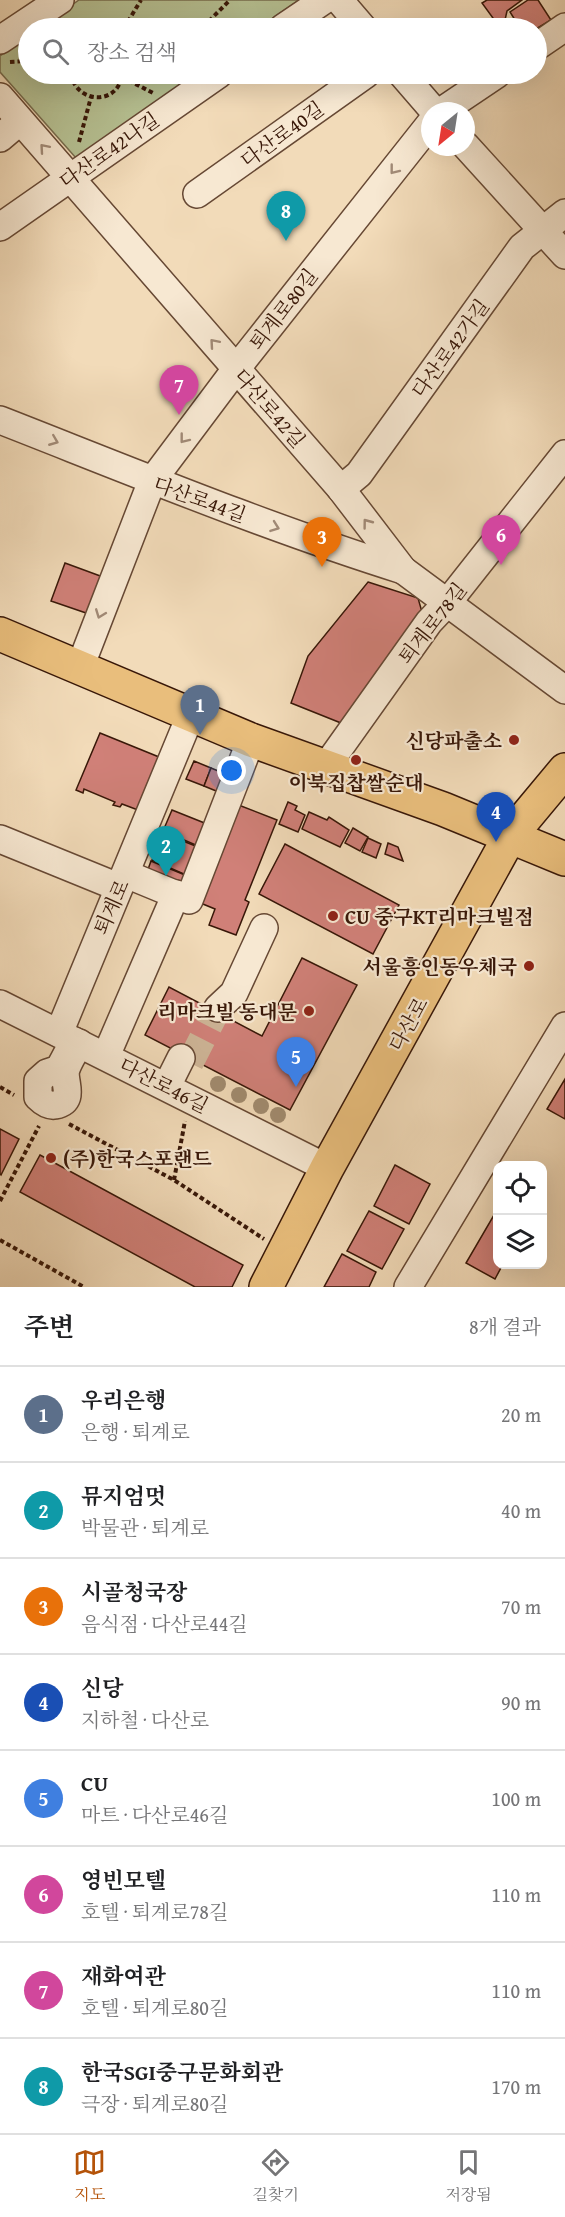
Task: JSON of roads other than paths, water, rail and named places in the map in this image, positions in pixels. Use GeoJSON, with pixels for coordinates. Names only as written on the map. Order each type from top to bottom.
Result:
{"type":"FeatureCollection","features":[{"type":"Feature","properties":{"kind":"main road"},"geometry":{"type":"LineString","coordinates":[[3,643],[80,667],[251,740],[443,809],[565,859]]}},
{"type":"Feature","properties":{"kind":"main road","name":"다산로"},"geometry":{"type":"LineString","coordinates":[[271,1285],[327,1168],[510,836],[565,770]]}},
{"type":"Feature","properties":{"kind":"street"},"geometry":{"type":"LineString","coordinates":[[33,18],[60,0]]}},
{"type":"Feature","properties":{"kind":"street"},"geometry":{"type":"LineString","coordinates":[[298,18],[324,0]]}},
{"type":"Feature","properties":{"kind":"street"},"geometry":{"type":"LineString","coordinates":[[339,0],[354,18]]}},
{"type":"Feature","properties":{"kind":"street"},"geometry":{"type":"LineString","coordinates":[[547,40],[565,27]]}},
{"type":"Feature","properties":{"kind":"street"},"geometry":{"type":"LineString","coordinates":[[0,40],[18,28]]}},
{"type":"Feature","properties":{"kind":"street","name":"다산로42나길"},"geometry":{"type":"LineString","coordinates":[[0,227],[204,84]]}},
{"type":"Feature","properties":{"kind":"street","name":"다산로40길"},"geometry":{"type":"LineString","coordinates":[[197,194],[352,84]]}},
{"type":"Feature","properties":{"kind":"street"},"geometry":{"type":"LineString","coordinates":[[411,84],[426,102]]}},
{"type":"Feature","properties":{"kind":"street"},"geometry":{"type":"LineString","coordinates":[[455,102],[482,84]]}},
{"type":"Feature","properties":{"kind":"street","name":"다산로42길"},"geometry":{"type":"LineString","coordinates":[[0,97],[341,489],[403,570],[565,690]]}},
{"type":"Feature","properties":{"kind":"street"},"geometry":{"type":"LineString","coordinates":[[0,138],[20,121]]}},
{"type":"Feature","properties":{"kind":"street","name":"퇴계로80길"},"geometry":{"type":"LineString","coordinates":[[80,667],[152,481],[236,369],[421,135]]}},
{"type":"Feature","properties":{"kind":"street"},"geometry":{"type":"LineString","coordinates":[[475,156],[565,255]]}},
{"type":"Feature","properties":{"kind":"street","name":"다산로42가길"},"geometry":{"type":"LineString","coordinates":[[341,489],[359,474],[522,247],[565,213]]}},
{"type":"Feature","properties":{"kind":"street","name":"다산로44길"},"geometry":{"type":"LineString","coordinates":[[0,420],[152,481],[324,545],[403,570]]}},
{"type":"Feature","properties":{"kind":"street","name":"퇴계로78길"},"geometry":{"type":"LineString","coordinates":[[325,768],[429,622],[448,602],[565,454]]}},
{"type":"Feature","properties":{"kind":"street","name":"퇴계로"},"geometry":{"type":"LineString","coordinates":[[71,1039],[122,881],[191,714]]}},
{"type":"Feature","properties":{"kind":"street"},"geometry":{"type":"LineString","coordinates":[[106,1056],[182,897],[251,740]]}},
{"type":"Feature","properties":{"kind":"street"},"geometry":{"type":"LineString","coordinates":[[0,839],[122,881],[182,897]]}},
{"type":"Feature","properties":{"kind":"street"},"geometry":{"type":"LineString","coordinates":[[221,1001],[264,928]]}},
{"type":"Feature","properties":{"kind":"street","name":"다산로46길"},"geometry":{"type":"LineString","coordinates":[[0,1004],[106,1056],[176,1097],[327,1168]]}},
{"type":"Feature","properties":{"kind":"street"},"geometry":{"type":"LineString","coordinates":[[408,1287],[565,1026]]}},
{"type":"Feature","properties":{"kind":"street"},"geometry":{"type":"LineString","coordinates":[[176,1097],[186,1061]]}},
{"type":"Feature","properties":{"kind":"tunnel"},"geometry":{"type":"LineString","coordinates":[[190,1063],[218,1008]]}},
{"type":"Feature","properties":{"kind":"place","name":"한국SGI중구문화회관"},"geometry":{"type":"Point","coordinates":[286,241]}},
{"type":"Feature","properties":{"kind":"place","name":"재화여관"},"geometry":{"type":"Point","coordinates":[179,415]}},
{"type":"Feature","properties":{"kind":"place","name":"영빈모텔"},"geometry":{"type":"Point","coordinates":[501,565]}},
{"type":"Feature","properties":{"kind":"place","name":"시골청국장"},"geometry":{"type":"Point","coordinates":[322,567]}},
{"type":"Feature","properties":{"kind":"place","name":"우리은행"},"geometry":{"type":"Point","coordinates":[200,735]}},
{"type":"Feature","properties":{"kind":"place","name":"신당파출소"},"geometry":{"type":"Point","coordinates":[514,740]}},
{"type":"Feature","properties":{"kind":"place","name":"이북집찹쌀순대"},"geometry":{"type":"Point","coordinates":[356,760]}},
{"type":"Feature","properties":{"kind":"place","name":"신당"},"geometry":{"type":"Point","coordinates":[496,842]}},
{"type":"Feature","properties":{"kind":"place","name":"뮤지엄멋"},"geometry":{"type":"Point","coordinates":[166,876]}},
{"type":"Feature","properties":{"kind":"place","name":"CU 중구KT리마크빌점"},"geometry":{"type":"Point","coordinates":[333,916]}},
{"type":"Feature","properties":{"kind":"place","name":"서울흥인동우체국"},"geometry":{"type":"Point","coordinates":[529,966]}},
{"type":"Feature","properties":{"kind":"place","name":"리마크빌 동대문"},"geometry":{"type":"Point","coordinates":[309,1011]}},
{"type":"Feature","properties":{"kind":"place","name":"CU"},"geometry":{"type":"Point","coordinates":[296,1087]}},
{"type":"Feature","properties":{"kind":"place","name":"(주)한국스포랜드"},"geometry":{"type":"Point","coordinates":[51,1158]}}]}
